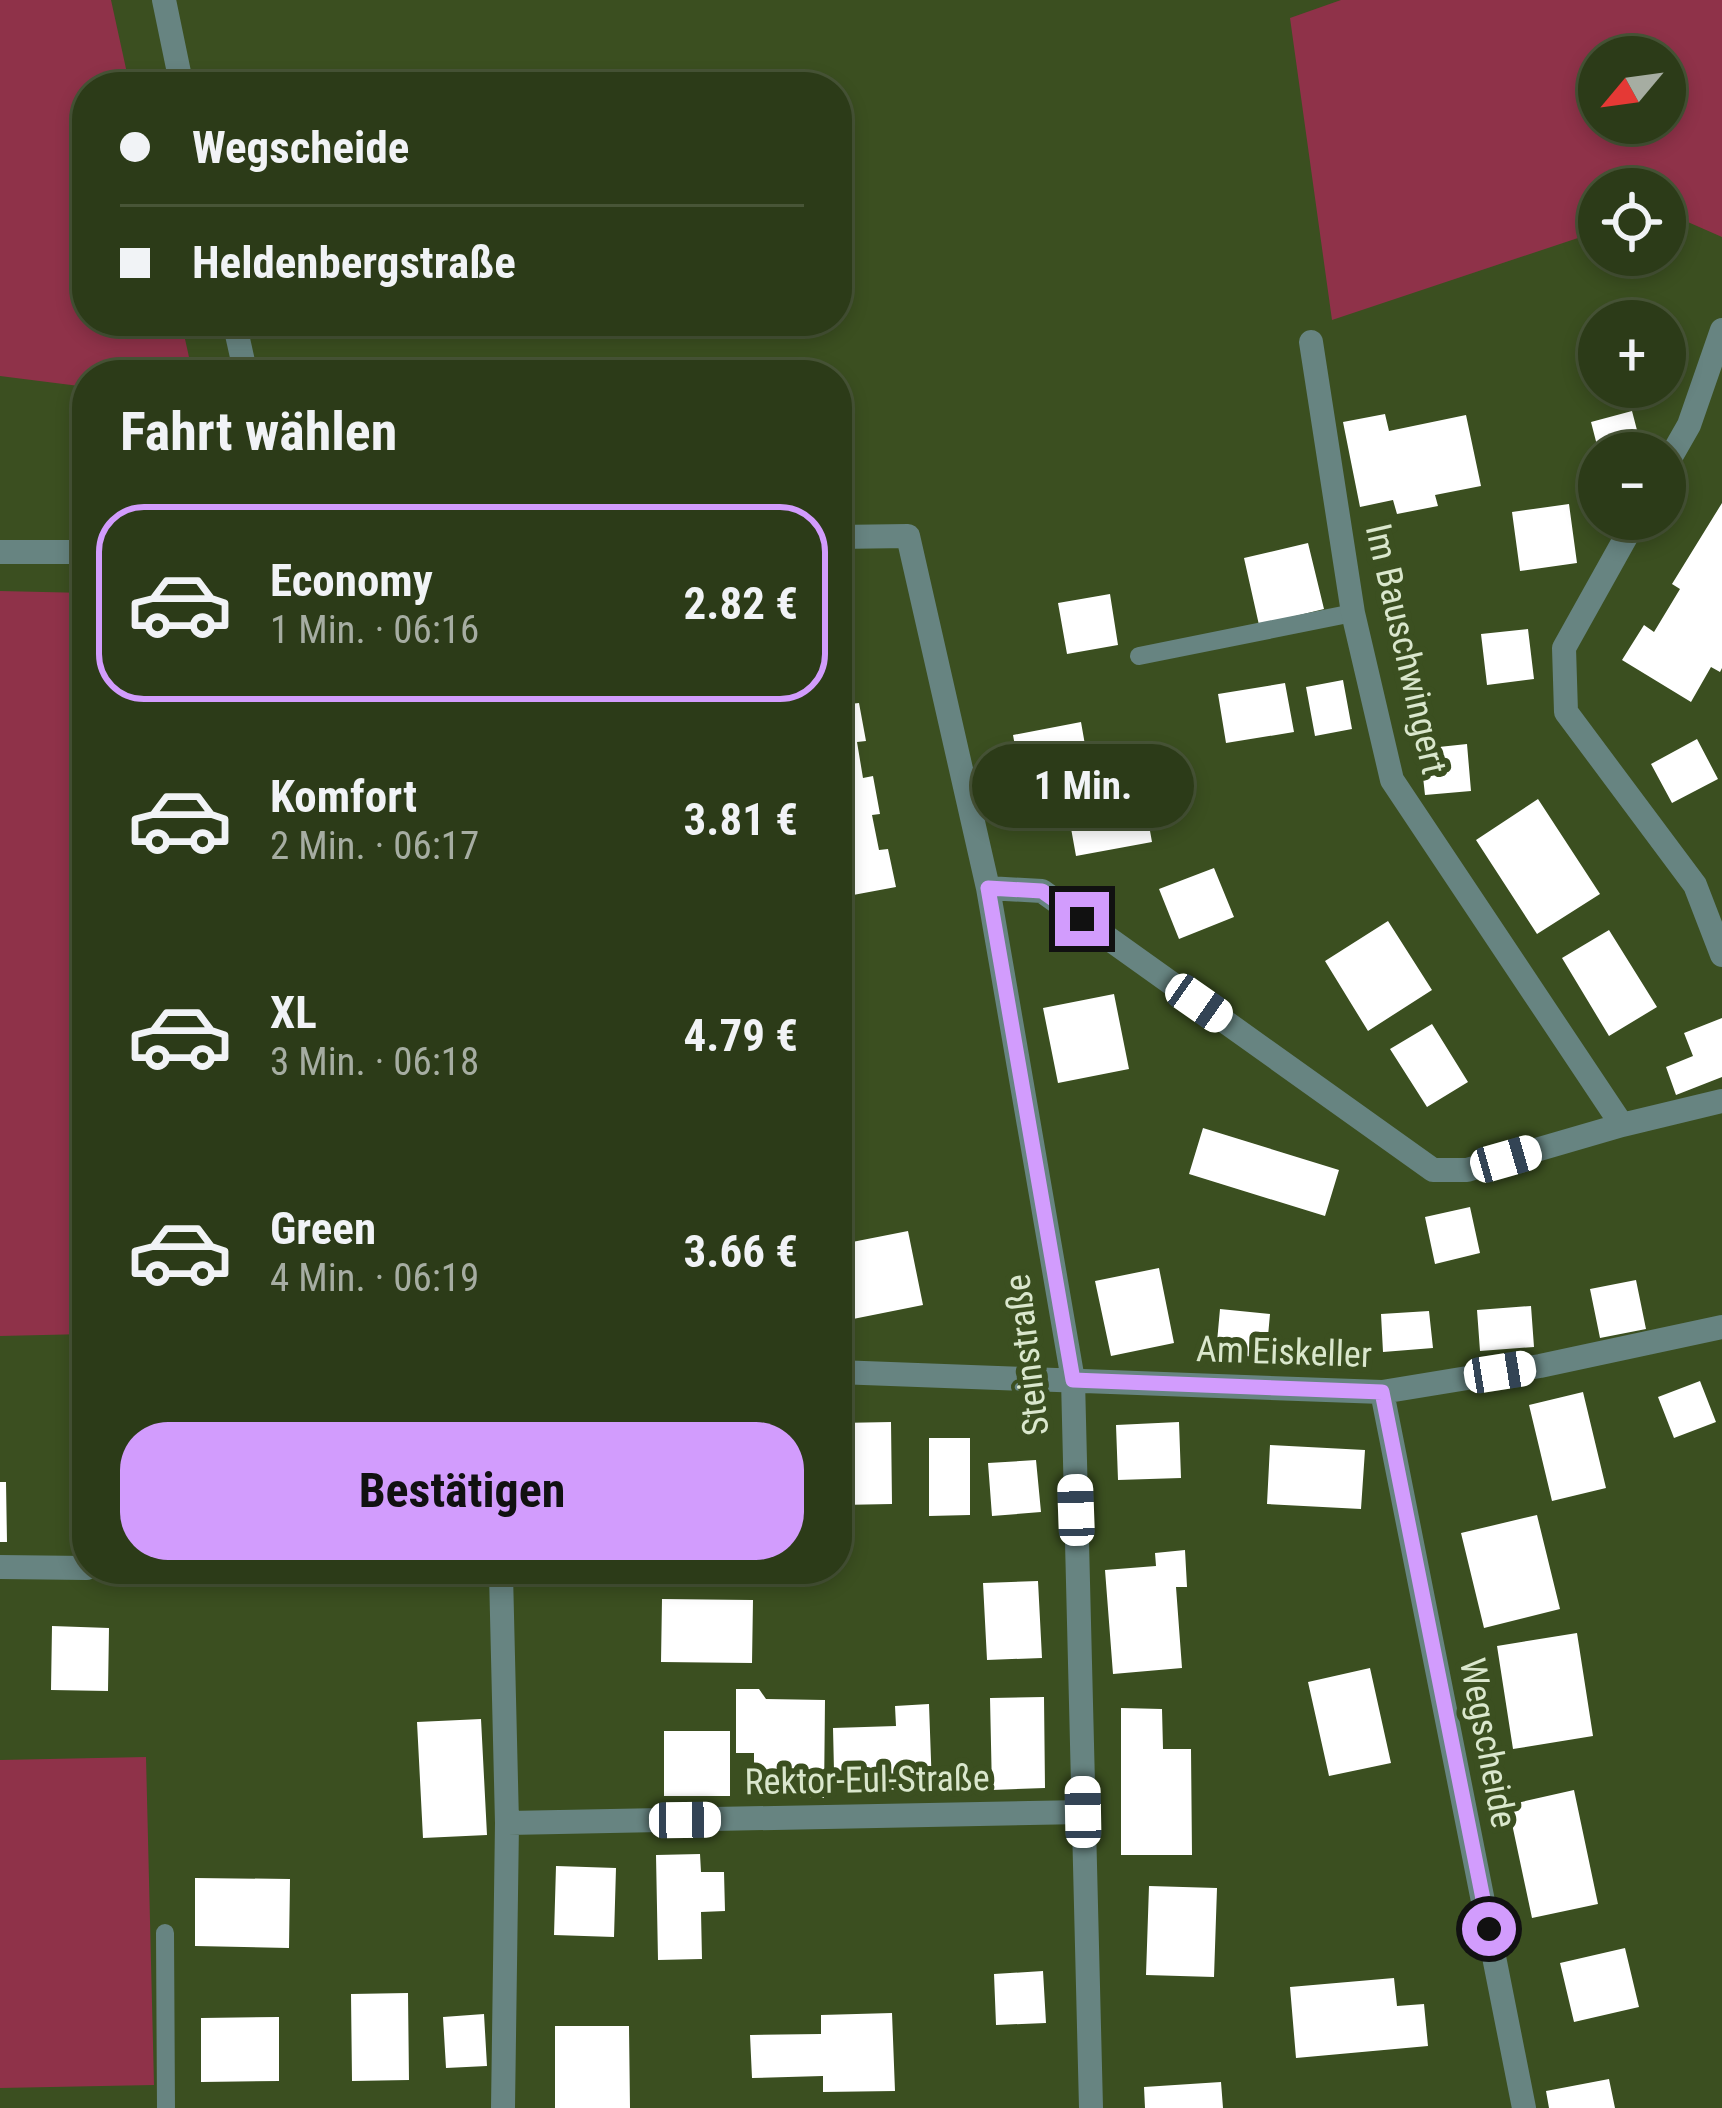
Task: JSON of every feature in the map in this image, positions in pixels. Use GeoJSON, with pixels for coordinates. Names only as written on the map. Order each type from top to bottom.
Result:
{"type":"FeatureCollection","features":[{"type":"Feature","properties":{"kind":"street"},"geometry":{"type":"LineString","coordinates":[[164,0],[179,72]]}},
{"type":"Feature","properties":{"kind":"street"},"geometry":{"type":"LineString","coordinates":[[1685,432],[1722,330]]}},
{"type":"Feature","properties":{"kind":"street","name":"Im Bauschwingert"},"geometry":{"type":"LineString","coordinates":[[1311,343],[1353,614],[1392,780],[1622,1125]]}},
{"type":"Feature","properties":{"kind":"street","name":"Steinstraße"},"geometry":{"type":"LineString","coordinates":[[852,538],[908,536],[988,888],[1073,1380],[1091,2108]]}},
{"type":"Feature","properties":{"kind":"street"},"geometry":{"type":"LineString","coordinates":[[1624,540],[1564,648],[1566,712],[1695,885],[1722,956]]}},
{"type":"Feature","properties":{"kind":"street"},"geometry":{"type":"LineString","coordinates":[[0,552],[72,552]]}},
{"type":"Feature","properties":{"kind":"street"},"geometry":{"type":"LineString","coordinates":[[988,888],[1042,891],[1433,1170],[1467,1170],[1722,1101]]}},
{"type":"Feature","properties":{"kind":"street","name":"Am Eiskeller"},"geometry":{"type":"LineString","coordinates":[[852,1373],[1382,1392],[1540,1366],[1722,1327]]}},
{"type":"Feature","properties":{"kind":"street","name":"Wegscheide"},"geometry":{"type":"LineString","coordinates":[[1382,1392],[1524,2108]]}},
{"type":"Feature","properties":{"kind":"street"},"geometry":{"type":"LineString","coordinates":[[0,1567],[72,1568]]}},
{"type":"Feature","properties":{"kind":"street"},"geometry":{"type":"LineString","coordinates":[[501,1584],[507,1823],[503,2108]]}},
{"type":"Feature","properties":{"kind":"street","name":"Rektor-Eul-Straße"},"geometry":{"type":"LineString","coordinates":[[507,1823],[1083,1812]]}},
{"type":"Feature","properties":{"kind":"lane"},"geometry":{"type":"LineString","coordinates":[[1139,656],[1353,614]]}},
{"type":"Feature","properties":{"kind":"lane"},"geometry":{"type":"LineString","coordinates":[[165,1934],[166,2108]]}},
{"type":"Feature","properties":{"kind":"shaded area"},"geometry":{"type":"Polygon","coordinates":[[[0,0],[111,0],[127,72],[72,72],[72,336],[184,336],[190,360],[72,360],[72,385],[0,376],[0,0]]]}},
{"type":"Feature","properties":{"kind":"shaded area"},"geometry":{"type":"Polygon","coordinates":[[[1341,0],[1722,0],[1722,237],[1686,221],[1686,168],[1578,168],[1578,238],[1332,320],[1290,18],[1341,0]]]}},
{"type":"Feature","properties":{"kind":"shaded area"},"geometry":{"type":"Polygon","coordinates":[[[0,591],[72,593],[72,1334],[0,1336],[0,591]]]}},
{"type":"Feature","properties":{"kind":"shaded area"},"geometry":{"type":"Polygon","coordinates":[[[146,1757],[154,2085],[0,2088],[0,1760],[146,1757]]]}},
{"type":"Feature","properties":{"kind":"building"},"geometry":{"type":"Polygon","coordinates":[[[1632,411],[1638,432],[1594,432],[1591,422],[1632,411]]]}},
{"type":"Feature","properties":{"kind":"building"},"geometry":{"type":"Polygon","coordinates":[[[1385,414],[1389,431],[1466,415],[1481,486],[1435,495],[1438,506],[1397,514],[1393,500],[1360,507],[1343,422],[1385,414]]]}},
{"type":"Feature","properties":{"kind":"building"},"geometry":{"type":"Polygon","coordinates":[[[1722,503],[1722,668],[1720,672],[1711,667],[1691,702],[1622,660],[1644,625],[1654,632],[1680,589],[1672,584],[1722,503]]]}},
{"type":"Feature","properties":{"kind":"building"},"geometry":{"type":"Polygon","coordinates":[[[1569,504],[1577,563],[1520,571],[1512,512],[1569,504]]]}},
{"type":"Feature","properties":{"kind":"building"},"geometry":{"type":"Polygon","coordinates":[[[1308,543],[1324,609],[1259,625],[1244,558],[1308,543]]]}},
{"type":"Feature","properties":{"kind":"building"},"geometry":{"type":"Polygon","coordinates":[[[1110,594],[1118,645],[1067,654],[1058,603],[1110,594]]]}},
{"type":"Feature","properties":{"kind":"building"},"geometry":{"type":"Polygon","coordinates":[[[1528,629],[1534,679],[1487,685],[1481,634],[1528,629]]]}},
{"type":"Feature","properties":{"kind":"building"},"geometry":{"type":"Polygon","coordinates":[[[1343,680],[1352,729],[1315,736],[1306,687],[1343,680]]]}},
{"type":"Feature","properties":{"kind":"building"},"geometry":{"type":"Polygon","coordinates":[[[1285,683],[1294,732],[1226,743],[1218,694],[1285,683]]]}},
{"type":"Feature","properties":{"kind":"building"},"geometry":{"type":"Polygon","coordinates":[[[859,703],[866,741],[857,742],[863,778],[873,776],[880,814],[872,815],[879,850],[888,849],[896,887],[852,895],[852,704],[859,703]]]}},
{"type":"Feature","properties":{"kind":"building"},"geometry":{"type":"Polygon","coordinates":[[[1081,722],[1091,779],[1023,791],[1013,735],[1081,722]]]}},
{"type":"Feature","properties":{"kind":"building"},"geometry":{"type":"Polygon","coordinates":[[[1697,739],[1718,779],[1672,803],[1651,764],[1697,739]]]}},
{"type":"Feature","properties":{"kind":"building"},"geometry":{"type":"Polygon","coordinates":[[[1467,744],[1471,791],[1425,795],[1420,749],[1467,744]]]}},
{"type":"Feature","properties":{"kind":"building"},"geometry":{"type":"Polygon","coordinates":[[[1143,792],[1152,842],[1076,856],[1067,806],[1143,792]]]}},
{"type":"Feature","properties":{"kind":"building"},"geometry":{"type":"Polygon","coordinates":[[[1538,799],[1600,894],[1537,934],[1476,840],[1538,799]]]}},
{"type":"Feature","properties":{"kind":"building"},"geometry":{"type":"Polygon","coordinates":[[[1214,868],[1234,917],[1179,939],[1159,889],[1214,868]]]}},
{"type":"Feature","properties":{"kind":"building"},"geometry":{"type":"Polygon","coordinates":[[[1388,921],[1432,990],[1368,1031],[1325,961],[1388,921]]]}},
{"type":"Feature","properties":{"kind":"building"},"geometry":{"type":"Polygon","coordinates":[[[1609,930],[1657,1007],[1609,1036],[1562,958],[1609,930]]]}},
{"type":"Feature","properties":{"kind":"building"},"geometry":{"type":"Polygon","coordinates":[[[1114,994],[1129,1069],[1058,1083],[1043,1008],[1114,994]]]}},
{"type":"Feature","properties":{"kind":"building"},"geometry":{"type":"Polygon","coordinates":[[[1722,1018],[1722,1077],[1676,1095],[1666,1067],[1693,1056],[1684,1033],[1722,1018]]]}},
{"type":"Feature","properties":{"kind":"building"},"geometry":{"type":"Polygon","coordinates":[[[1432,1024],[1468,1082],[1427,1107],[1390,1049],[1432,1024]]]}},
{"type":"Feature","properties":{"kind":"building"},"geometry":{"type":"Polygon","coordinates":[[[1203,1128],[1339,1170],[1325,1216],[1189,1174],[1203,1128]]]}},
{"type":"Feature","properties":{"kind":"building"},"geometry":{"type":"Polygon","coordinates":[[[1470,1207],[1480,1253],[1435,1264],[1425,1217],[1470,1207]]]}},
{"type":"Feature","properties":{"kind":"building"},"geometry":{"type":"Polygon","coordinates":[[[908,1231],[923,1305],[852,1319],[852,1242],[908,1231]]]}},
{"type":"Feature","properties":{"kind":"building"},"geometry":{"type":"Polygon","coordinates":[[[1159,1268],[1174,1343],[1111,1356],[1095,1281],[1159,1268]]]}},
{"type":"Feature","properties":{"kind":"building"},"geometry":{"type":"Polygon","coordinates":[[[1636,1280],[1646,1329],[1600,1338],[1590,1289],[1636,1280]]]}},
{"type":"Feature","properties":{"kind":"building"},"geometry":{"type":"Polygon","coordinates":[[[1531,1306],[1534,1347],[1480,1351],[1477,1310],[1531,1306]]]}},
{"type":"Feature","properties":{"kind":"building"},"geometry":{"type":"Polygon","coordinates":[[[1220,1309],[1270,1314],[1266,1358],[1216,1353],[1220,1309]]]}},
{"type":"Feature","properties":{"kind":"building"},"geometry":{"type":"Polygon","coordinates":[[[1429,1311],[1433,1348],[1383,1352],[1381,1314],[1429,1311]]]}},
{"type":"Feature","properties":{"kind":"building"},"geometry":{"type":"Polygon","coordinates":[[[1700,1381],[1716,1422],[1674,1438],[1658,1397],[1700,1381]]]}},
{"type":"Feature","properties":{"kind":"building"},"geometry":{"type":"Polygon","coordinates":[[[1583,1392],[1606,1488],[1552,1501],[1529,1405],[1583,1392]]]}},
{"type":"Feature","properties":{"kind":"building"},"geometry":{"type":"Polygon","coordinates":[[[891,1422],[892,1504],[852,1505],[852,1423],[891,1422]]]}},
{"type":"Feature","properties":{"kind":"building"},"geometry":{"type":"Polygon","coordinates":[[[1179,1422],[1181,1478],[1118,1480],[1116,1425],[1179,1422]]]}},
{"type":"Feature","properties":{"kind":"building"},"geometry":{"type":"Polygon","coordinates":[[[929,1438],[970,1438],[970,1515],[929,1516],[929,1438]]]}},
{"type":"Feature","properties":{"kind":"building"},"geometry":{"type":"Polygon","coordinates":[[[1270,1445],[1365,1450],[1361,1509],[1267,1504],[1270,1445]]]}},
{"type":"Feature","properties":{"kind":"building"},"geometry":{"type":"Polygon","coordinates":[[[1036,1460],[1041,1512],[992,1516],[988,1463],[1036,1460]]]}},
{"type":"Feature","properties":{"kind":"building"},"geometry":{"type":"Polygon","coordinates":[[[0,1482],[6,1482],[7,1542],[0,1542],[0,1482]]]}},
{"type":"Feature","properties":{"kind":"building"},"geometry":{"type":"Polygon","coordinates":[[[1537,1515],[1560,1609],[1484,1628],[1461,1533],[1537,1515]]]}},
{"type":"Feature","properties":{"kind":"building"},"geometry":{"type":"Polygon","coordinates":[[[1185,1550],[1187,1587],[1176,1587],[1182,1668],[1113,1674],[1105,1570],[1156,1566],[1155,1553],[1185,1550]]]}},
{"type":"Feature","properties":{"kind":"building"},"geometry":{"type":"Polygon","coordinates":[[[1038,1581],[1042,1658],[987,1660],[983,1583],[1038,1581]]]}},
{"type":"Feature","properties":{"kind":"building"},"geometry":{"type":"Polygon","coordinates":[[[662,1599],[753,1600],[752,1663],[661,1662],[662,1599]]]}},
{"type":"Feature","properties":{"kind":"building"},"geometry":{"type":"Polygon","coordinates":[[[52,1626],[109,1628],[108,1691],[51,1690],[52,1626]]]}},
{"type":"Feature","properties":{"kind":"building"},"geometry":{"type":"Polygon","coordinates":[[[1577,1633],[1593,1736],[1513,1749],[1497,1646],[1577,1633]]]}},
{"type":"Feature","properties":{"kind":"building"},"geometry":{"type":"Polygon","coordinates":[[[1370,1668],[1391,1763],[1329,1776],[1308,1682],[1370,1668]]]}},
{"type":"Feature","properties":{"kind":"building"},"geometry":{"type":"Polygon","coordinates":[[[736,1689],[759,1689],[766,1699],[825,1700],[824,1798],[754,1798],[754,1753],[736,1753],[736,1689]]]}},
{"type":"Feature","properties":{"kind":"building"},"geometry":{"type":"Polygon","coordinates":[[[1044,1697],[1045,1788],[992,1790],[990,1698],[1044,1697]]]}},
{"type":"Feature","properties":{"kind":"building"},"geometry":{"type":"Polygon","coordinates":[[[929,1704],[932,1788],[860,1791],[860,1770],[834,1771],[833,1728],[896,1726],[895,1706],[929,1704]]]}},
{"type":"Feature","properties":{"kind":"building"},"geometry":{"type":"Polygon","coordinates":[[[1121,1708],[1162,1709],[1163,1749],[1191,1749],[1192,1855],[1121,1855],[1121,1708]]]}},
{"type":"Feature","properties":{"kind":"building"},"geometry":{"type":"Polygon","coordinates":[[[481,1719],[487,1835],[423,1838],[417,1722],[481,1719]]]}},
{"type":"Feature","properties":{"kind":"building"},"geometry":{"type":"Polygon","coordinates":[[[664,1731],[730,1731],[730,1796],[664,1796],[664,1731]]]}},
{"type":"Feature","properties":{"kind":"building"},"geometry":{"type":"Polygon","coordinates":[[[1574,1790],[1598,1904],[1532,1918],[1508,1805],[1574,1790]]]}},
{"type":"Feature","properties":{"kind":"building"},"geometry":{"type":"Polygon","coordinates":[[[700,1854],[701,1872],[724,1872],[725,1911],[701,1912],[702,1959],[658,1960],[656,1855],[700,1854]]]}},
{"type":"Feature","properties":{"kind":"building"},"geometry":{"type":"Polygon","coordinates":[[[556,1866],[616,1868],[614,1937],[554,1935],[556,1866]]]}},
{"type":"Feature","properties":{"kind":"building"},"geometry":{"type":"Polygon","coordinates":[[[195,1878],[290,1879],[289,1948],[195,1946],[195,1878]]]}},
{"type":"Feature","properties":{"kind":"building"},"geometry":{"type":"Polygon","coordinates":[[[1149,1886],[1217,1888],[1214,1977],[1146,1975],[1149,1886]]]}},
{"type":"Feature","properties":{"kind":"building"},"geometry":{"type":"Polygon","coordinates":[[[1625,1948],[1639,2007],[1574,2022],[1560,1963],[1625,1948]]]}},
{"type":"Feature","properties":{"kind":"building"},"geometry":{"type":"Polygon","coordinates":[[[1043,1971],[1046,2023],[996,2025],[994,1974],[1043,1971]]]}},
{"type":"Feature","properties":{"kind":"building"},"geometry":{"type":"Polygon","coordinates":[[[1394,1978],[1397,2006],[1424,2004],[1428,2046],[1296,2058],[1290,1987],[1394,1978]]]}},
{"type":"Feature","properties":{"kind":"building"},"geometry":{"type":"Polygon","coordinates":[[[408,1993],[409,2080],[352,2081],[351,1994],[408,1993]]]}},
{"type":"Feature","properties":{"kind":"building"},"geometry":{"type":"Polygon","coordinates":[[[892,2013],[895,2091],[823,2092],[823,2076],[752,2078],[750,2035],[821,2034],[821,2015],[892,2013]]]}},
{"type":"Feature","properties":{"kind":"building"},"geometry":{"type":"Polygon","coordinates":[[[484,2014],[487,2066],[446,2068],[443,2017],[484,2014]]]}},
{"type":"Feature","properties":{"kind":"building"},"geometry":{"type":"Polygon","coordinates":[[[279,2017],[279,2081],[201,2082],[201,2018],[279,2017]]]}},
{"type":"Feature","properties":{"kind":"building"},"geometry":{"type":"Polygon","coordinates":[[[555,2026],[629,2026],[630,2108],[555,2108],[555,2026]]]}},
{"type":"Feature","properties":{"kind":"building"},"geometry":{"type":"Polygon","coordinates":[[[1609,2079],[1615,2108],[1549,2108],[1546,2091],[1609,2079]]]}},
{"type":"Feature","properties":{"kind":"building"},"geometry":{"type":"Polygon","coordinates":[[[1221,2082],[1223,2108],[1145,2108],[1144,2087],[1221,2082]]]}},
{"type":"Feature","properties":{"kind":"route"},"geometry":{"type":"LineString","coordinates":[[1082,919],[1042,891],[988,888],[1073,1380],[1382,1392],[1489,1929]]}}]}
